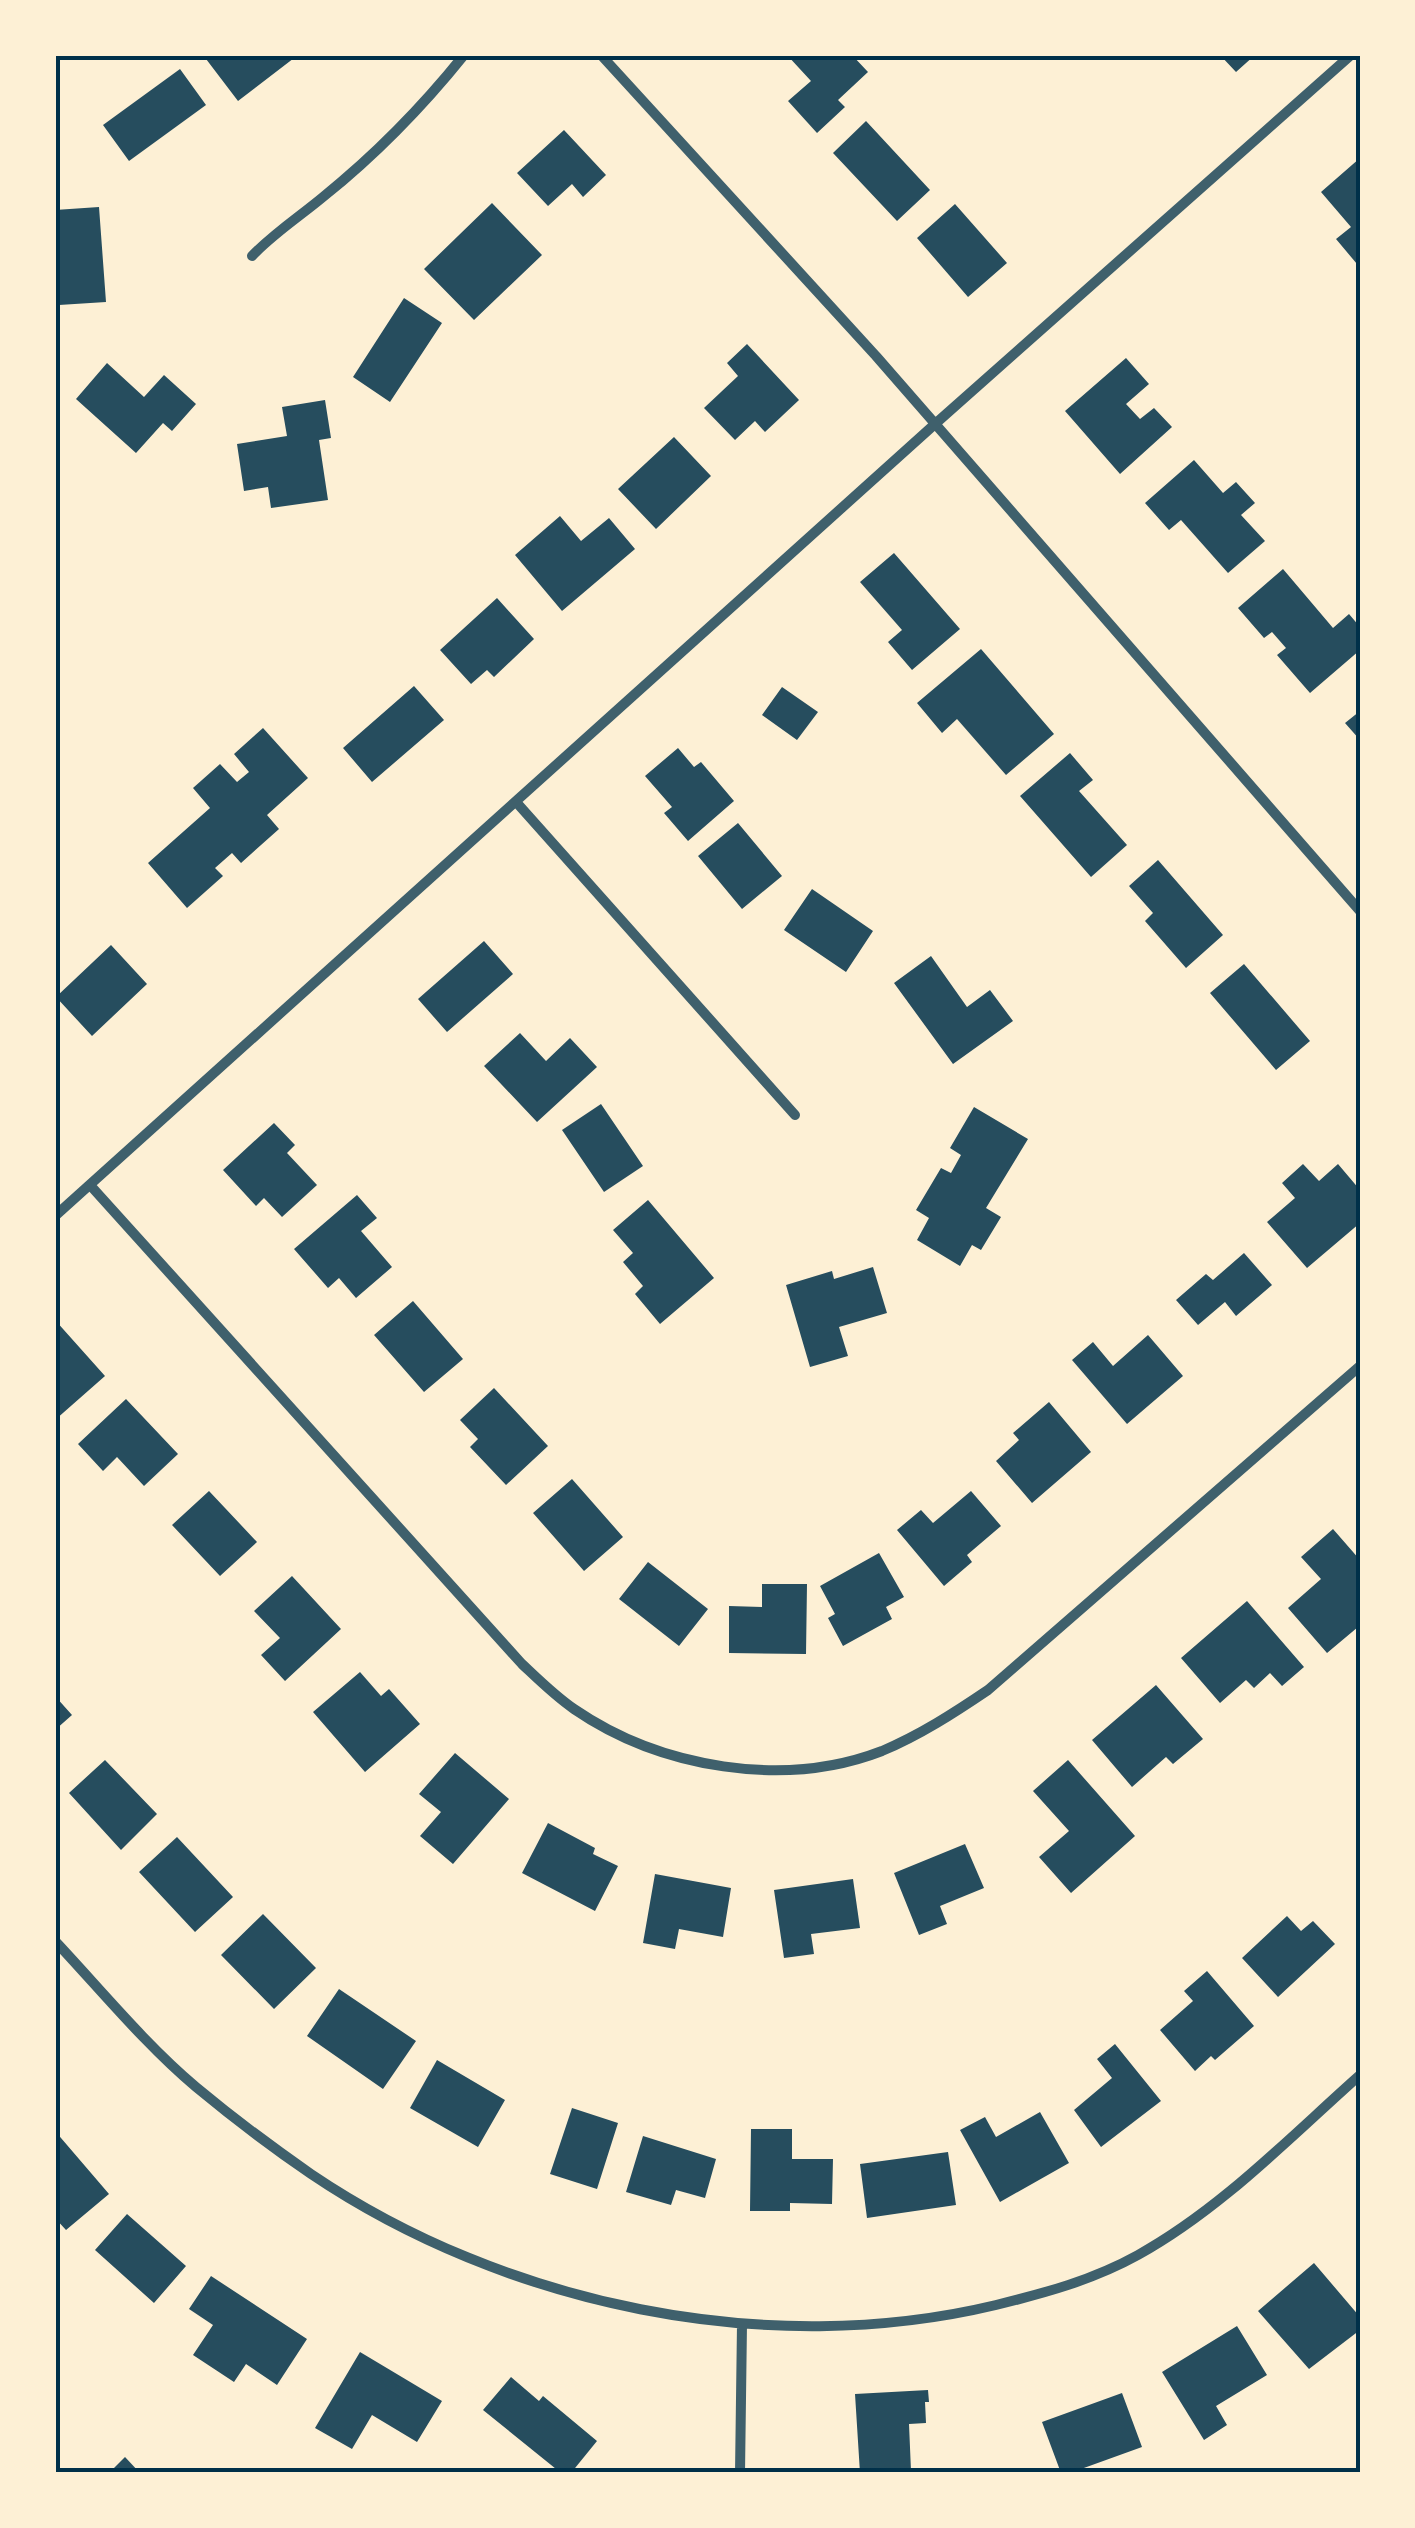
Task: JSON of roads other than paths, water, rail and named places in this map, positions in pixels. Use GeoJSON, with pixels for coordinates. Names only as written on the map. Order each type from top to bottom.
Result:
{"type":"FeatureCollection","features":[{"type":"Feature","properties":{"kind":"street"},"geometry":{"type":"LineString","coordinates":[[252,256],[398,128],[464,55]]}},
{"type":"Feature","properties":{"kind":"street"},"geometry":{"type":"LineString","coordinates":[[602,55],[934,424],[1360,912]]}},
{"type":"Feature","properties":{"kind":"street"},"geometry":{"type":"LineString","coordinates":[[55,1216],[1350,55]]}},
{"type":"Feature","properties":{"kind":"street"},"geometry":{"type":"LineString","coordinates":[[517,803],[794,1115]]}},
{"type":"Feature","properties":{"kind":"street"},"geometry":{"type":"LineString","coordinates":[[90,1185],[554,1695],[577,1712],[630,1739],[662,1752],[725,1766],[784,1770],[840,1763],[880,1752],[931,1728],[988,1690],[1360,1366]]}},
{"type":"Feature","properties":{"kind":"street"},"geometry":{"type":"LineString","coordinates":[[55,1940],[195,2086],[311,2174],[398,2225],[447,2248],[548,2285],[643,2312],[742,2324],[870,2324],[956,2315],[1048,2293],[1093,2276],[1175,2233],[1220,2199],[1360,2075]]}},
{"type":"Feature","properties":{"kind":"street"},"geometry":{"type":"LineString","coordinates":[[740,2473],[742,2324]]}}]}
